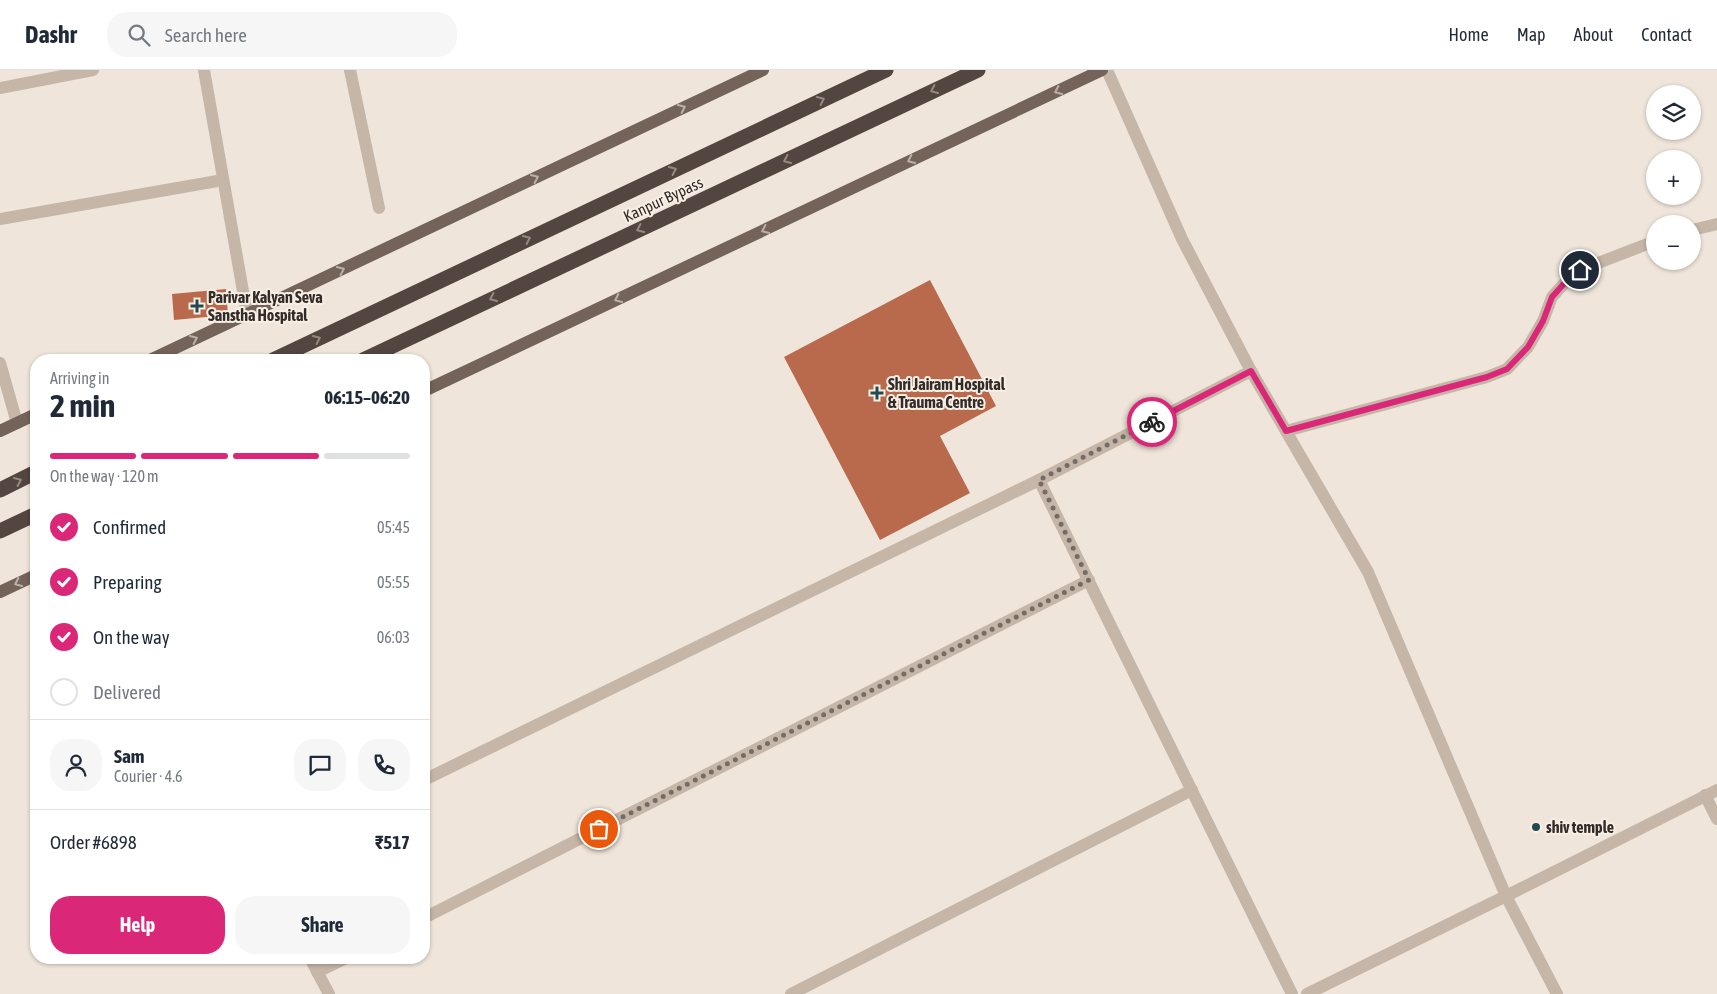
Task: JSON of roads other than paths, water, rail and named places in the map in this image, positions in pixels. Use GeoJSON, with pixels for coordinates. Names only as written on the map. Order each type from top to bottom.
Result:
{"type":"FeatureCollection","features":[{"type":"Feature","properties":{"kind":"highway","name":"Kanpur Bypass"},"geometry":{"type":"LineString","coordinates":[[286,354],[886,70]]}},
{"type":"Feature","properties":{"kind":"highway","name":"Kanpur Bypass"},"geometry":{"type":"LineString","coordinates":[[376,354],[978,70]]}},
{"type":"Feature","properties":{"kind":"highway"},"geometry":{"type":"LineString","coordinates":[[0,490],[30,475]]}},
{"type":"Feature","properties":{"kind":"highway"},"geometry":{"type":"LineString","coordinates":[[0,531],[30,517]]}},
{"type":"Feature","properties":{"kind":"main road"},"geometry":{"type":"LineString","coordinates":[[163,354],[762,70]]}},
{"type":"Feature","properties":{"kind":"main road"},"geometry":{"type":"LineString","coordinates":[[430,388],[1102,70]]}},
{"type":"Feature","properties":{"kind":"main road"},"geometry":{"type":"LineString","coordinates":[[0,431],[30,417]]}},
{"type":"Feature","properties":{"kind":"main road"},"geometry":{"type":"LineString","coordinates":[[0,592],[30,578]]}},
{"type":"Feature","properties":{"kind":"street"},"geometry":{"type":"LineString","coordinates":[[0,88],[93,70]]}},
{"type":"Feature","properties":{"kind":"street"},"geometry":{"type":"LineString","coordinates":[[204,70],[247,314]]}},
{"type":"Feature","properties":{"kind":"street"},"geometry":{"type":"LineString","coordinates":[[350,70],[379,208]]}},
{"type":"Feature","properties":{"kind":"street"},"geometry":{"type":"LineString","coordinates":[[1107,70],[1182,238],[1251,371],[1368,572],[1506,896],[1557,994]]}},
{"type":"Feature","properties":{"kind":"street"},"geometry":{"type":"LineString","coordinates":[[0,219],[223,180]]}},
{"type":"Feature","properties":{"kind":"street"},"geometry":{"type":"LineString","coordinates":[[1701,228],[1717,224]]}},
{"type":"Feature","properties":{"kind":"street"},"geometry":{"type":"LineString","coordinates":[[1286,431],[1487,377],[1507,369],[1528,347],[1543,321],[1552,297],[1569,278],[1580,270],[1646,244]]}},
{"type":"Feature","properties":{"kind":"street"},"geometry":{"type":"LineString","coordinates":[[0,363],[17,423]]}},
{"type":"Feature","properties":{"kind":"street"},"geometry":{"type":"LineString","coordinates":[[430,777],[1039,480],[1251,371]]}},
{"type":"Feature","properties":{"kind":"street"},"geometry":{"type":"LineString","coordinates":[[1039,480],[1292,994]]}},
{"type":"Feature","properties":{"kind":"street"},"geometry":{"type":"LineString","coordinates":[[430,915],[1089,580]]}},
{"type":"Feature","properties":{"kind":"street"},"geometry":{"type":"LineString","coordinates":[[791,994],[1192,790]]}},
{"type":"Feature","properties":{"kind":"street"},"geometry":{"type":"LineString","coordinates":[[1307,994],[1711,793],[1717,819]]}},
{"type":"Feature","properties":{"kind":"street"},"geometry":{"type":"LineString","coordinates":[[313,964],[328,994]]}},
{"type":"Feature","properties":{"kind":"street"},"geometry":{"type":"LineString","coordinates":[[318,972],[334,964]]}},
{"type":"Feature","properties":{"kind":"place","name":"Parivar Kalyan Seva Sanstha Hospital"},"geometry":{"type":"Point","coordinates":[197,306]}},
{"type":"Feature","properties":{"kind":"place","name":"Shri Jairam Hospital & Trauma Centre"},"geometry":{"type":"Point","coordinates":[877,393]}},
{"type":"Feature","properties":{"kind":"place","name":"shiv temple"},"geometry":{"type":"Point","coordinates":[1536,827]}}]}
